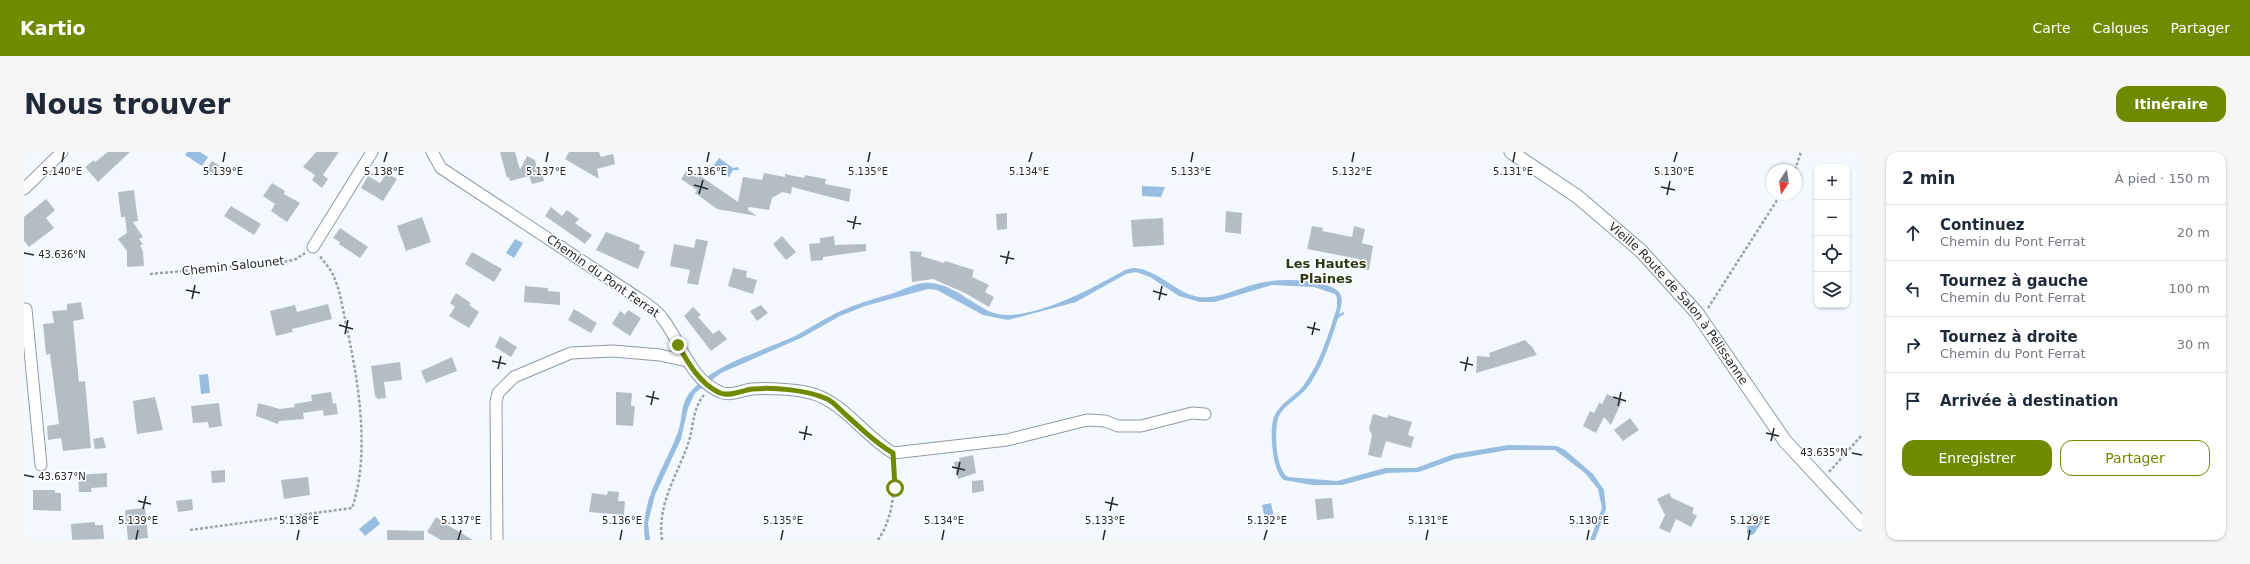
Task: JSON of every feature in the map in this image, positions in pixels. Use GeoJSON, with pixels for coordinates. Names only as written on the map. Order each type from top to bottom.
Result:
{"type":"FeatureCollection","features":[{"type":"Feature","properties":{"kind":"street"},"geometry":{"type":"LineString","coordinates":[[24,189],[62,152]]}},
{"type":"Feature","properties":{"kind":"street"},"geometry":{"type":"LineString","coordinates":[[313,248],[372,152]]}},
{"type":"Feature","properties":{"kind":"street","name":"Chemin du Pont Ferrat"},"geometry":{"type":"LineString","coordinates":[[432,152],[441,168],[635,296],[663,317],[687,361],[701,378],[710,386],[721,393],[729,394],[753,389],[809,392],[829,400],[881,446],[893,453]]}},
{"type":"Feature","properties":{"kind":"street","name":"Vieille Route de Salon à Pélissanne"},"geometry":{"type":"LineString","coordinates":[[1511,152],[1578,197],[1641,251],[1699,317],[1785,440],[1862,524]]}},
{"type":"Feature","properties":{"kind":"street"},"geometry":{"type":"LineString","coordinates":[[24,309],[26,309],[41,465]]}},
{"type":"Feature","properties":{"kind":"street"},"geometry":{"type":"LineString","coordinates":[[497,540],[496,402],[498,393],[503,386],[514,377],[571,353],[613,351],[660,354],[687,361]]}},
{"type":"Feature","properties":{"kind":"street"},"geometry":{"type":"LineString","coordinates":[[893,453],[977,442],[1007,440],[1087,420],[1105,421],[1118,426],[1141,426],[1192,413],[1204,414]]}},
{"type":"Feature","properties":{"kind":"path"},"geometry":{"type":"LineString","coordinates":[[1796,164],[1801,152]]}},
{"type":"Feature","properties":{"kind":"path"},"geometry":{"type":"LineString","coordinates":[[1699,317],[1709,308],[1777,200]]}},
{"type":"Feature","properties":{"kind":"path","name":"Chemin Salounet"},"geometry":{"type":"LineString","coordinates":[[150,274],[284,262],[296,259],[313,248]]}},
{"type":"Feature","properties":{"kind":"path"},"geometry":{"type":"LineString","coordinates":[[190,530],[352,508],[360,462],[361,425],[354,362],[340,295],[331,272],[313,248]]}},
{"type":"Feature","properties":{"kind":"path"},"geometry":{"type":"LineString","coordinates":[[662,540],[660,526],[666,493],[689,443],[697,403],[710,386]]}},
{"type":"Feature","properties":{"kind":"path"},"geometry":{"type":"LineString","coordinates":[[1822,480],[1862,435]]}},
{"type":"Feature","properties":{"kind":"path"},"geometry":{"type":"LineString","coordinates":[[878,540],[886,529],[895,488],[893,453]]}},
{"type":"Feature","properties":{"kind":"water"},"geometry":{"type":"Polygon","coordinates":[[[187,152],[200,152],[208,157],[202,166],[185,155],[187,152]]]}},
{"type":"Feature","properties":{"kind":"water"},"geometry":{"type":"Polygon","coordinates":[[[719,158],[733,168],[738,167],[739,170],[733,170],[729,177],[713,166],[719,158]]]}},
{"type":"Feature","properties":{"kind":"water"},"geometry":{"type":"Polygon","coordinates":[[[1142,186],[1165,187],[1161,197],[1142,196],[1142,186]]]}},
{"type":"Feature","properties":{"kind":"water"},"geometry":{"type":"Polygon","coordinates":[[[515,239],[523,243],[514,258],[506,253],[515,239]]]}},
{"type":"Feature","properties":{"kind":"water"},"geometry":{"type":"Polygon","coordinates":[[[1133,268],[1150,272],[1182,291],[1199,297],[1212,297],[1226,294],[1252,285],[1278,280],[1305,281],[1322,284],[1338,291],[1342,297],[1339,314],[1344,312],[1344,314],[1338,318],[1322,363],[1304,392],[1283,410],[1278,419],[1276,433],[1277,450],[1281,467],[1288,477],[1337,481],[1385,468],[1416,468],[1454,454],[1508,445],[1557,446],[1565,450],[1593,474],[1604,490],[1606,509],[1595,540],[1590,540],[1602,508],[1598,489],[1585,473],[1555,450],[1508,450],[1455,459],[1419,472],[1387,473],[1342,485],[1312,485],[1284,480],[1280,475],[1274,460],[1272,431],[1274,417],[1276,412],[1283,404],[1300,390],[1319,358],[1337,307],[1337,298],[1335,294],[1314,287],[1272,285],[1215,302],[1200,302],[1179,296],[1150,277],[1136,272],[1126,274],[1076,302],[1008,320],[983,315],[937,290],[928,289],[865,306],[840,316],[801,338],[721,373],[695,393],[688,408],[681,439],[655,495],[648,523],[650,540],[645,540],[644,525],[649,498],[680,427],[685,400],[702,380],[714,372],[740,358],[795,336],[843,310],[916,284],[933,283],[942,285],[991,312],[1005,315],[1022,314],[1059,303],[1096,286],[1125,270],[1133,268]]]}},
{"type":"Feature","properties":{"kind":"water"},"geometry":{"type":"Polygon","coordinates":[[[208,374],[210,393],[201,394],[199,375],[208,374]]]}},
{"type":"Feature","properties":{"kind":"water"},"geometry":{"type":"Polygon","coordinates":[[[1271,503],[1275,521],[1266,524],[1262,505],[1271,503]]]}},
{"type":"Feature","properties":{"kind":"water"},"geometry":{"type":"Polygon","coordinates":[[[1752,514],[1763,516],[1764,519],[1754,534],[1751,535],[1747,533],[1748,516],[1752,514]]]}},
{"type":"Feature","properties":{"kind":"water"},"geometry":{"type":"Polygon","coordinates":[[[375,516],[380,524],[365,536],[359,529],[375,516]]]}},
{"type":"Feature","properties":{"kind":"building"},"geometry":{"type":"Polygon","coordinates":[[[108,152],[130,152],[98,182],[85,167],[94,160],[95,162],[108,152]]]}},
{"type":"Feature","properties":{"kind":"building"},"geometry":{"type":"Polygon","coordinates":[[[316,152],[339,152],[323,175],[328,179],[322,188],[312,180],[315,175],[303,167],[316,152]]]}},
{"type":"Feature","properties":{"kind":"building"},"geometry":{"type":"Polygon","coordinates":[[[500,152],[515,152],[520,170],[527,156],[535,160],[537,169],[541,168],[544,181],[532,184],[529,176],[510,181],[509,177],[507,178],[500,152]]]}},
{"type":"Feature","properties":{"kind":"building"},"geometry":{"type":"Polygon","coordinates":[[[569,152],[599,152],[601,157],[613,154],[615,164],[597,169],[599,179],[565,159],[569,152]]]}},
{"type":"Feature","properties":{"kind":"building"},"geometry":{"type":"Polygon","coordinates":[[[212,161],[220,166],[215,175],[206,170],[212,161]]]}},
{"type":"Feature","properties":{"kind":"building"},"geometry":{"type":"Polygon","coordinates":[[[687,170],[698,178],[699,175],[738,202],[743,177],[762,180],[764,173],[785,177],[785,174],[804,178],[805,175],[826,179],[825,184],[851,189],[849,202],[792,187],[791,194],[782,192],[772,198],[769,210],[749,207],[748,210],[757,216],[717,209],[695,193],[697,190],[681,179],[687,170]]]}},
{"type":"Feature","properties":{"kind":"building"},"geometry":{"type":"Polygon","coordinates":[[[387,173],[397,179],[383,201],[361,188],[368,176],[380,183],[387,173]]]}},
{"type":"Feature","properties":{"kind":"building"},"geometry":{"type":"Polygon","coordinates":[[[272,183],[285,191],[284,194],[300,203],[287,222],[271,211],[275,204],[263,196],[272,183]]]}},
{"type":"Feature","properties":{"kind":"building"},"geometry":{"type":"Polygon","coordinates":[[[134,190],[138,221],[133,222],[143,237],[139,239],[143,244],[140,246],[143,251],[144,266],[127,267],[127,251],[118,239],[127,233],[125,217],[121,217],[118,192],[134,190]]]}},
{"type":"Feature","properties":{"kind":"building"},"geometry":{"type":"Polygon","coordinates":[[[46,199],[55,210],[46,218],[54,228],[29,247],[24,241],[24,217],[46,199]]]}},
{"type":"Feature","properties":{"kind":"building"},"geometry":{"type":"Polygon","coordinates":[[[231,206],[261,224],[254,235],[224,216],[231,206]]]}},
{"type":"Feature","properties":{"kind":"building"},"geometry":{"type":"Polygon","coordinates":[[[551,207],[562,216],[567,210],[579,219],[575,223],[592,235],[585,244],[545,216],[551,207]]]}},
{"type":"Feature","properties":{"kind":"building"},"geometry":{"type":"Polygon","coordinates":[[[1226,211],[1242,213],[1241,234],[1225,232],[1226,211]]]}},
{"type":"Feature","properties":{"kind":"building"},"geometry":{"type":"Polygon","coordinates":[[[1007,213],[1007,229],[997,230],[996,214],[1007,213]]]}},
{"type":"Feature","properties":{"kind":"building"},"geometry":{"type":"Polygon","coordinates":[[[422,217],[431,242],[406,251],[397,226],[422,217]]]}},
{"type":"Feature","properties":{"kind":"building"},"geometry":{"type":"Polygon","coordinates":[[[1163,218],[1164,245],[1133,247],[1131,220],[1163,218]]]}},
{"type":"Feature","properties":{"kind":"building"},"geometry":{"type":"Polygon","coordinates":[[[1312,226],[1323,228],[1322,231],[1352,237],[1354,226],[1365,229],[1362,243],[1373,246],[1369,270],[1357,268],[1359,259],[1307,249],[1312,226]]]}},
{"type":"Feature","properties":{"kind":"building"},"geometry":{"type":"Polygon","coordinates":[[[340,228],[368,247],[360,258],[339,244],[340,242],[333,238],[340,228]]]}},
{"type":"Feature","properties":{"kind":"building"},"geometry":{"type":"Polygon","coordinates":[[[606,232],[640,245],[639,249],[645,252],[638,269],[596,250],[606,232]]]}},
{"type":"Feature","properties":{"kind":"building"},"geometry":{"type":"Polygon","coordinates":[[[782,236],[796,252],[786,260],[773,244],[782,236]]]}},
{"type":"Feature","properties":{"kind":"building"},"geometry":{"type":"Polygon","coordinates":[[[834,236],[835,245],[866,244],[866,251],[823,257],[823,260],[811,261],[809,244],[820,243],[820,238],[834,236]]]}},
{"type":"Feature","properties":{"kind":"building"},"geometry":{"type":"Polygon","coordinates":[[[696,239],[708,241],[698,285],[687,283],[690,270],[670,266],[674,244],[694,248],[696,239]]]}},
{"type":"Feature","properties":{"kind":"building"},"geometry":{"type":"Polygon","coordinates":[[[910,251],[922,252],[921,256],[944,263],[945,261],[974,270],[972,277],[989,285],[985,292],[994,297],[989,307],[965,293],[933,279],[912,282],[910,251]]]}},
{"type":"Feature","properties":{"kind":"building"},"geometry":{"type":"Polygon","coordinates":[[[472,252],[502,269],[494,282],[465,264],[472,252]]]}},
{"type":"Feature","properties":{"kind":"building"},"geometry":{"type":"Polygon","coordinates":[[[733,268],[747,271],[746,277],[757,280],[753,294],[728,286],[733,268]]]}},
{"type":"Feature","properties":{"kind":"building"},"geometry":{"type":"Polygon","coordinates":[[[525,286],[548,288],[548,291],[560,292],[560,305],[524,302],[525,286]]]}},
{"type":"Feature","properties":{"kind":"building"},"geometry":{"type":"Polygon","coordinates":[[[456,293],[471,303],[469,305],[479,312],[469,328],[449,316],[455,307],[450,303],[456,293]]]}},
{"type":"Feature","properties":{"kind":"building"},"geometry":{"type":"Polygon","coordinates":[[[81,302],[84,319],[73,321],[79,382],[85,381],[91,448],[63,451],[61,438],[48,440],[47,426],[59,424],[50,354],[46,355],[43,324],[54,323],[52,311],[67,310],[67,304],[81,302]]]}},
{"type":"Feature","properties":{"kind":"building"},"geometry":{"type":"Polygon","coordinates":[[[328,304],[332,319],[292,329],[293,332],[276,336],[270,311],[295,305],[297,312],[328,304]]]}},
{"type":"Feature","properties":{"kind":"building"},"geometry":{"type":"Polygon","coordinates":[[[761,305],[768,313],[757,321],[750,311],[761,305]]]}},
{"type":"Feature","properties":{"kind":"building"},"geometry":{"type":"Polygon","coordinates":[[[693,307],[701,315],[698,317],[713,334],[719,330],[727,339],[711,351],[684,316],[693,307]]]}},
{"type":"Feature","properties":{"kind":"building"},"geometry":{"type":"Polygon","coordinates":[[[574,309],[597,323],[591,333],[568,320],[574,309]]]}},
{"type":"Feature","properties":{"kind":"building"},"geometry":{"type":"Polygon","coordinates":[[[628,310],[641,318],[630,336],[612,324],[620,311],[625,315],[628,310]]]}},
{"type":"Feature","properties":{"kind":"building"},"geometry":{"type":"Polygon","coordinates":[[[500,336],[517,347],[511,357],[495,347],[500,336]]]}},
{"type":"Feature","properties":{"kind":"building"},"geometry":{"type":"Polygon","coordinates":[[[1525,340],[1537,355],[1476,373],[1477,356],[1490,357],[1489,353],[1525,340]]]}},
{"type":"Feature","properties":{"kind":"building"},"geometry":{"type":"Polygon","coordinates":[[[452,357],[457,371],[426,383],[421,371],[452,357]]]}},
{"type":"Feature","properties":{"kind":"building"},"geometry":{"type":"Polygon","coordinates":[[[400,362],[402,380],[384,382],[386,398],[378,399],[375,396],[371,366],[400,362]]]}},
{"type":"Feature","properties":{"kind":"building"},"geometry":{"type":"Polygon","coordinates":[[[331,392],[333,404],[336,403],[338,414],[324,416],[323,410],[303,413],[304,419],[279,421],[278,424],[256,416],[258,403],[280,409],[295,407],[294,404],[312,401],[311,395],[331,392]]]}},
{"type":"Feature","properties":{"kind":"building"},"geometry":{"type":"Polygon","coordinates":[[[616,392],[632,393],[631,406],[635,406],[633,426],[616,425],[616,392]]]}},
{"type":"Feature","properties":{"kind":"building"},"geometry":{"type":"Polygon","coordinates":[[[1607,394],[1622,401],[1611,425],[1604,417],[1596,433],[1583,426],[1590,411],[1594,413],[1599,403],[1602,404],[1607,394]]]}},
{"type":"Feature","properties":{"kind":"building"},"geometry":{"type":"Polygon","coordinates":[[[155,397],[163,430],[137,434],[133,401],[155,397]]]}},
{"type":"Feature","properties":{"kind":"building"},"geometry":{"type":"Polygon","coordinates":[[[219,403],[222,426],[209,428],[208,422],[193,423],[191,406],[219,403]]]}},
{"type":"Feature","properties":{"kind":"building"},"geometry":{"type":"Polygon","coordinates":[[[1373,414],[1387,418],[1388,415],[1412,422],[1408,435],[1414,437],[1411,448],[1386,441],[1381,458],[1368,455],[1372,435],[1369,429],[1373,414]]]}},
{"type":"Feature","properties":{"kind":"building"},"geometry":{"type":"Polygon","coordinates":[[[1630,418],[1639,430],[1623,441],[1614,430],[1630,418]]]}},
{"type":"Feature","properties":{"kind":"building"},"geometry":{"type":"Polygon","coordinates":[[[103,437],[106,448],[95,449],[93,439],[103,437]]]}},
{"type":"Feature","properties":{"kind":"building"},"geometry":{"type":"Polygon","coordinates":[[[973,455],[976,473],[958,479],[954,462],[960,461],[959,458],[973,455]]]}},
{"type":"Feature","properties":{"kind":"building"},"geometry":{"type":"Polygon","coordinates":[[[225,470],[225,482],[212,483],[211,471],[225,470]]]}},
{"type":"Feature","properties":{"kind":"building"},"geometry":{"type":"Polygon","coordinates":[[[107,473],[107,487],[91,488],[92,492],[79,492],[78,475],[107,473]]]}},
{"type":"Feature","properties":{"kind":"building"},"geometry":{"type":"Polygon","coordinates":[[[308,477],[310,495],[284,499],[281,480],[308,477]]]}},
{"type":"Feature","properties":{"kind":"building"},"geometry":{"type":"Polygon","coordinates":[[[983,480],[984,491],[972,493],[972,481],[983,480]]]}},
{"type":"Feature","properties":{"kind":"building"},"geometry":{"type":"Polygon","coordinates":[[[33,490],[55,490],[55,493],[61,493],[61,511],[33,510],[33,490]]]}},
{"type":"Feature","properties":{"kind":"building"},"geometry":{"type":"Polygon","coordinates":[[[608,491],[619,492],[618,501],[625,501],[624,515],[589,512],[592,493],[607,495],[608,491]]]}},
{"type":"Feature","properties":{"kind":"building"},"geometry":{"type":"Polygon","coordinates":[[[1669,493],[1672,498],[1694,508],[1692,513],[1697,516],[1691,527],[1676,519],[1670,533],[1659,528],[1665,515],[1657,499],[1669,493]]]}},
{"type":"Feature","properties":{"kind":"building"},"geometry":{"type":"Polygon","coordinates":[[[1332,498],[1334,518],[1317,520],[1315,499],[1332,498]]]}},
{"type":"Feature","properties":{"kind":"building"},"geometry":{"type":"Polygon","coordinates":[[[192,499],[193,510],[178,512],[176,501],[192,499]]]}},
{"type":"Feature","properties":{"kind":"building"},"geometry":{"type":"Polygon","coordinates":[[[145,508],[148,538],[128,540],[125,510],[145,508]]]}},
{"type":"Feature","properties":{"kind":"building"},"geometry":{"type":"Polygon","coordinates":[[[436,517],[473,540],[441,540],[427,532],[436,517]]]}},
{"type":"Feature","properties":{"kind":"building"},"geometry":{"type":"Polygon","coordinates":[[[95,522],[95,525],[103,525],[104,539],[72,540],[71,524],[95,522]]]}},
{"type":"Feature","properties":{"kind":"building"},"geometry":{"type":"Polygon","coordinates":[[[387,530],[424,531],[424,540],[387,540],[387,530]]]}},
{"type":"Feature","properties":{"kind":"district","name":"Les Hautes Plaines"},"geometry":{"type":"Point","coordinates":[1326,270]}},
{"type":"Feature","properties":{"kind":"route"},"geometry":{"type":"LineString","coordinates":[[678,345],[689,366],[710,386],[721,393],[729,394],[753,389],[780,390],[809,392],[829,400],[881,446],[893,453],[895,488]]}}]}
